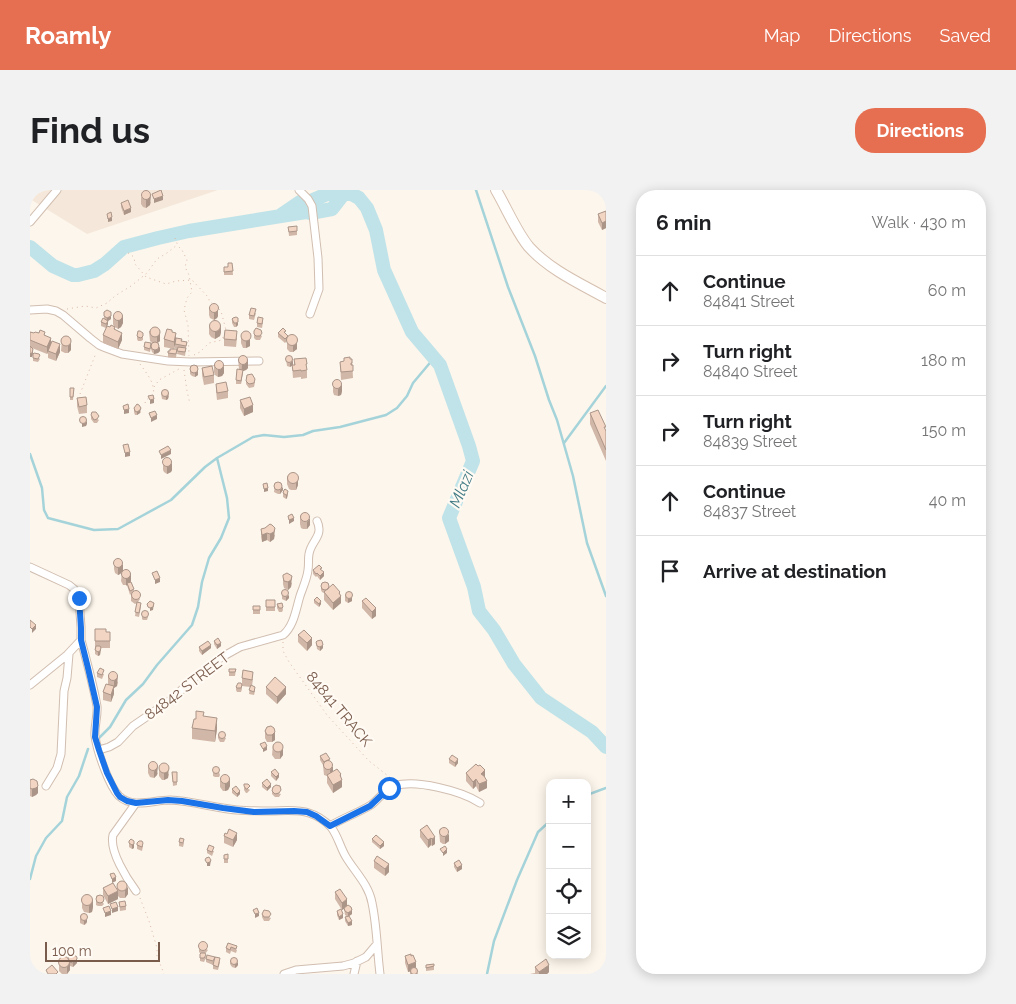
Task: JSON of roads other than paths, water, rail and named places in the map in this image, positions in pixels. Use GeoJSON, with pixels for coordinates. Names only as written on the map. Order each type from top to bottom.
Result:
{"type":"FeatureCollection","features":[{"type":"Feature","properties":{"kind":"street"},"geometry":{"type":"LineString","coordinates":[[30,222],[58,190]]}},
{"type":"Feature","properties":{"kind":"street"},"geometry":{"type":"LineString","coordinates":[[299,190],[312,206],[318,258],[319,289],[310,314]]}},
{"type":"Feature","properties":{"kind":"street"},"geometry":{"type":"LineString","coordinates":[[496,190],[528,246],[557,271],[606,298]]}},
{"type":"Feature","properties":{"kind":"street"},"geometry":{"type":"LineString","coordinates":[[30,310],[47,309],[56,311],[99,345],[112,351],[133,356],[168,362],[188,363],[259,361]]}},
{"type":"Feature","properties":{"kind":"street","name":"84842 STREET"},"geometry":{"type":"LineString","coordinates":[[99,750],[118,742],[133,726],[171,700],[194,678],[222,657],[240,647],[283,635],[288,631],[305,585],[309,569],[309,551],[320,530],[317,521]]}},
{"type":"Feature","properties":{"kind":"street"},"geometry":{"type":"LineString","coordinates":[[30,567],[69,585],[79,598],[81,640],[97,707],[95,732],[107,773],[120,797],[136,803],[168,800],[182,801],[254,812],[300,811],[316,816],[330,826],[335,833],[345,856],[364,884],[372,901],[380,974]]}},
{"type":"Feature","properties":{"kind":"street"},"geometry":{"type":"LineString","coordinates":[[30,685],[68,654],[81,640]]}},
{"type":"Feature","properties":{"kind":"street"},"geometry":{"type":"LineString","coordinates":[[46,786],[61,754],[68,654]]}},
{"type":"Feature","properties":{"kind":"street"},"geometry":{"type":"LineString","coordinates":[[330,826],[370,806],[389,788],[398,785],[422,784],[453,791],[480,803]]}},
{"type":"Feature","properties":{"kind":"street"},"geometry":{"type":"LineString","coordinates":[[136,803],[112,835],[112,846],[126,877],[136,891]]}},
{"type":"Feature","properties":{"kind":"street"},"geometry":{"type":"LineString","coordinates":[[284,974],[296,970],[343,966],[354,963],[366,957],[377,944]]}},
{"type":"Feature","properties":{"kind":"street"},"geometry":{"type":"LineString","coordinates":[[354,974],[357,961]]}},
{"type":"Feature","properties":{"kind":"lane"},"geometry":{"type":"LineString","coordinates":[[602,190],[606,198]]}},
{"type":"Feature","properties":{"kind":"waterway","name":"Mlazi"},"geometry":{"type":"LineString","coordinates":[[332,190],[346,191],[359,198],[367,208],[376,230],[384,270],[412,332],[440,365],[469,446],[473,461],[449,518],[474,587],[479,611],[494,630],[514,664],[541,698],[592,732],[606,747]]}},
{"type":"Feature","properties":{"kind":"waterway"},"geometry":{"type":"LineString","coordinates":[[476,190],[508,287],[557,420],[573,476],[587,543],[606,596]]}},
{"type":"Feature","properties":{"kind":"waterway"},"geometry":{"type":"LineString","coordinates":[[313,200],[334,191]]}},
{"type":"Feature","properties":{"kind":"waterway"},"geometry":{"type":"LineString","coordinates":[[316,212],[332,209],[346,191]]}},
{"type":"Feature","properties":{"kind":"waterway"},"geometry":{"type":"LineString","coordinates":[[281,215],[300,202]]}},
{"type":"Feature","properties":{"kind":"waterway"},"geometry":{"type":"LineString","coordinates":[[30,247],[53,266],[73,275],[78,275],[94,271],[124,247],[189,231],[306,212],[310,213]]}},
{"type":"Feature","properties":{"kind":"waterway"},"geometry":{"type":"LineString","coordinates":[[30,454],[42,488],[44,510],[48,518],[94,530],[118,529],[171,500],[205,467],[253,437],[264,435],[284,437],[303,435],[313,431],[340,427],[386,415],[397,408],[407,396],[413,383],[434,358]]}},
{"type":"Feature","properties":{"kind":"waterway"},"geometry":{"type":"LineString","coordinates":[[564,443],[606,386]]}},
{"type":"Feature","properties":{"kind":"waterway"},"geometry":{"type":"LineString","coordinates":[[97,740],[110,727],[126,700],[143,684],[192,625],[209,558],[221,538],[229,518],[227,498],[217,458]]}},
{"type":"Feature","properties":{"kind":"waterway"},"geometry":{"type":"LineString","coordinates":[[30,879],[36,856],[46,838],[62,821],[67,797],[79,776],[88,749]]}},
{"type":"Feature","properties":{"kind":"waterway"},"geometry":{"type":"LineString","coordinates":[[591,794],[606,788]]}},
{"type":"Feature","properties":{"kind":"waterway"},"geometry":{"type":"LineString","coordinates":[[487,974],[494,941],[517,880],[538,832],[547,824]]}}]}
